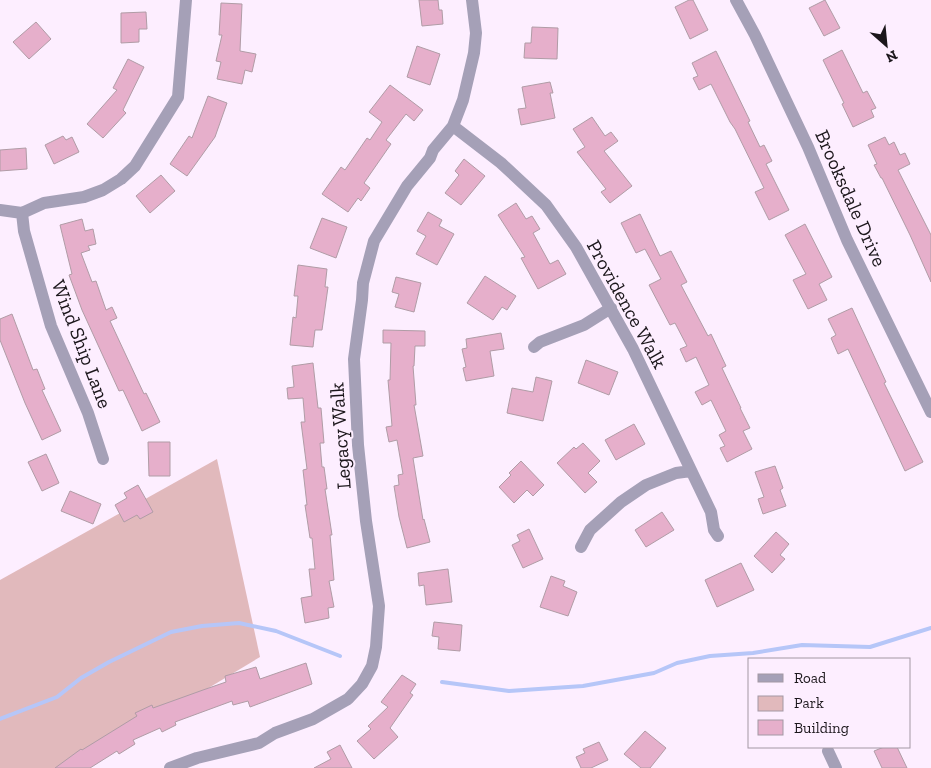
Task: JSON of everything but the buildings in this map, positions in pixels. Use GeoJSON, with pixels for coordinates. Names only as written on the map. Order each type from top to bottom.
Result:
{"type":"FeatureCollection","features":[{"type":"Feature","properties":{"kind":"street"},"geometry":{"type":"LineString","coordinates":[[0,210],[22,213],[44,203],[84,197],[103,190],[121,180],[136,166],[178,97],[186,0]]}},
{"type":"Feature","properties":{"kind":"street","name":"Legacy Walk"},"geometry":{"type":"LineString","coordinates":[[170,768],[197,758],[258,743],[276,733],[313,719],[348,699],[362,684],[372,666],[377,640],[379,606],[366,521],[358,445],[354,359],[363,283],[374,241],[408,186],[430,158],[433,150],[453,126],[463,100],[474,53],[476,33],[472,0]]}},
{"type":"Feature","properties":{"kind":"street","name":"Brooksdale Drive"},"geometry":{"type":"LineString","coordinates":[[736,0],[808,147],[846,240],[931,412]]}},
{"type":"Feature","properties":{"kind":"street","name":"Providence Walk"},"geometry":{"type":"LineString","coordinates":[[453,126],[501,163],[546,205],[576,247],[633,349],[711,512],[714,530],[718,536]]}},
{"type":"Feature","properties":{"kind":"street","name":"Wind Ship Lane"},"geometry":{"type":"LineString","coordinates":[[22,213],[26,240],[51,326],[88,413],[103,459]]}},
{"type":"Feature","properties":{"kind":"street"},"geometry":{"type":"LineString","coordinates":[[534,346],[584,325],[611,308]]}},
{"type":"Feature","properties":{"kind":"street"},"geometry":{"type":"LineString","coordinates":[[581,547],[590,530],[621,502],[646,485],[676,473],[691,471]]}},
{"type":"Feature","properties":{"kind":"street"},"geometry":{"type":"LineString","coordinates":[[828,751],[836,768]]}},
{"type":"Feature","properties":{"kind":"green space"},"geometry":{"type":"Polygon","coordinates":[[[217,459],[260,657],[75,768],[0,768],[0,580],[217,459]]]}},
{"type":"Feature","properties":{"kind":"waterway"},"geometry":{"type":"LineString","coordinates":[[0,719],[57,697],[81,678],[109,662],[171,632],[202,626],[239,623],[276,631],[340,656]]}},
{"type":"Feature","properties":{"kind":"waterway"},"geometry":{"type":"LineString","coordinates":[[442,682],[509,691],[583,686],[654,673],[677,663],[710,656],[753,653],[802,645],[870,647],[931,628]]}}]}
